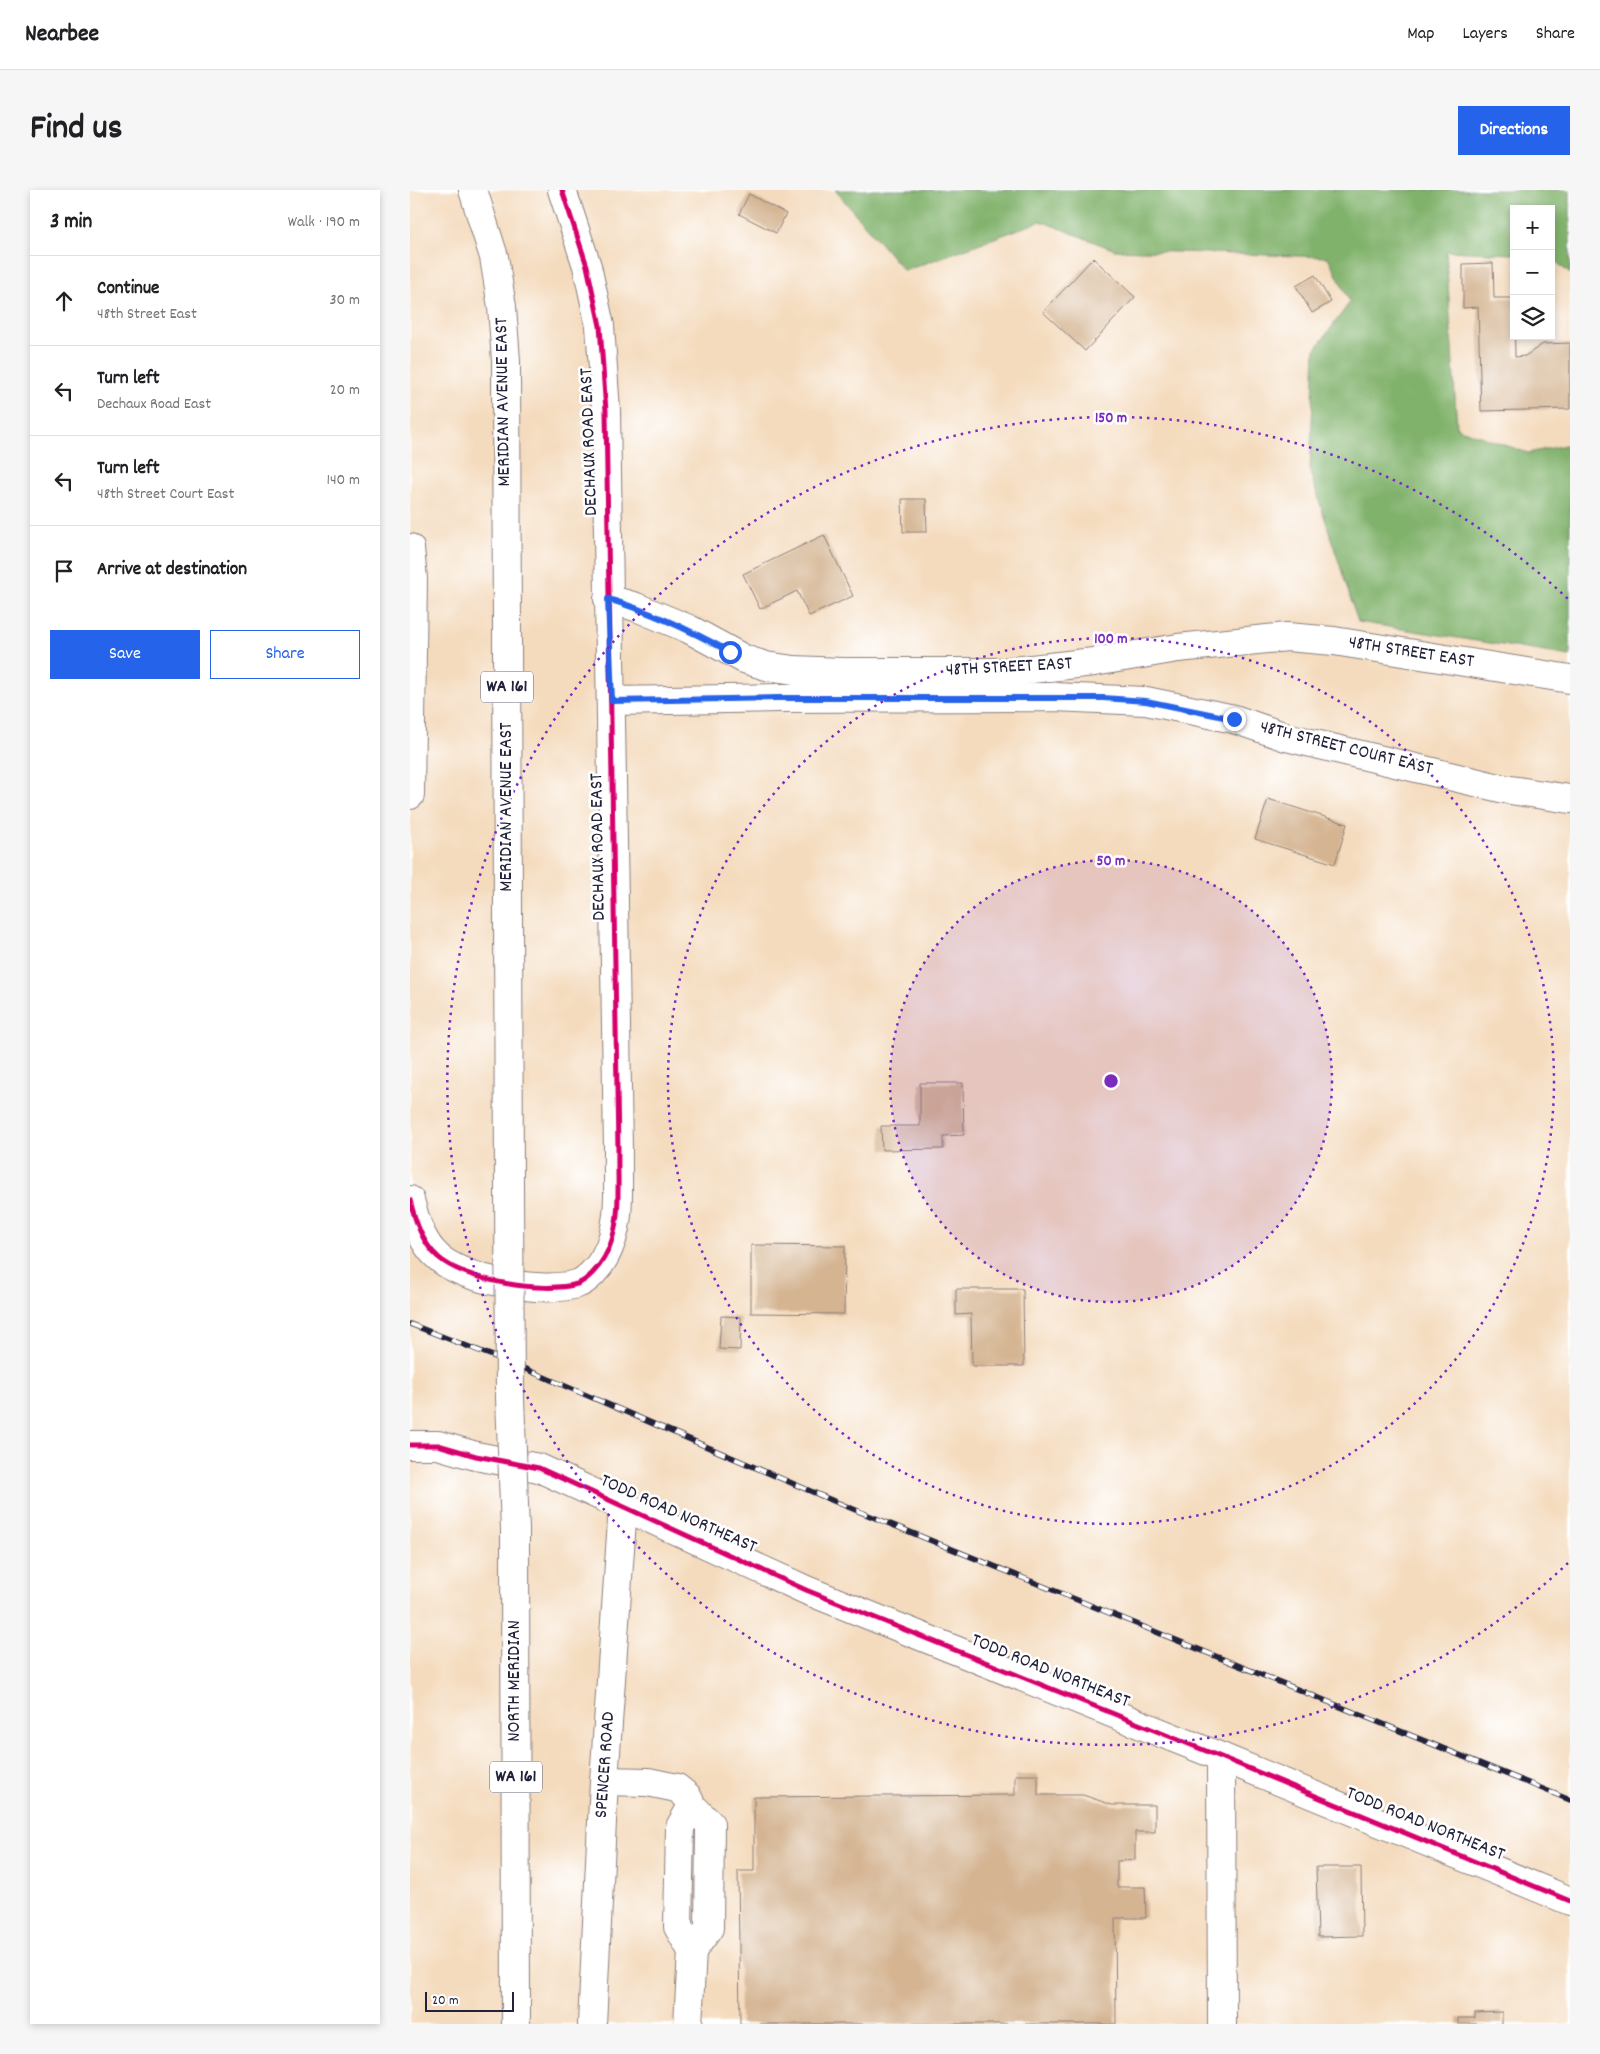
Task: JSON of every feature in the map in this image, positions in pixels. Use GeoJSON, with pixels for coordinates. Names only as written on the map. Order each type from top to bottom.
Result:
{"type":"FeatureCollection","features":[{"type":"Feature","properties":{"kind":"street","name":"MERIDIAN AVENUE EAST"},"geometry":{"type":"LineString","coordinates":[[473,190],[494,258],[502,307],[506,361],[510,1398]]}},
{"type":"Feature","properties":{"kind":"street","name":"DECHAUX ROAD EAST"},"geometry":{"type":"LineString","coordinates":[[410,1200],[415,1221],[438,1257],[457,1270],[476,1278],[556,1288],[579,1284],[603,1260],[612,1243],[616,1226],[618,1150],[606,411],[600,326],[587,266],[562,190]]}},
{"type":"Feature","properties":{"kind":"street"},"geometry":{"type":"LineString","coordinates":[[410,548],[413,579],[410,795]]}},
{"type":"Feature","properties":{"kind":"street","name":"48TH STREET EAST"},"geometry":{"type":"LineString","coordinates":[[608,599],[636,607],[689,629],[744,659],[766,666],[794,670],[852,672],[1012,671],[1094,662],[1178,648],[1287,637],[1334,640],[1570,679]]}},
{"type":"Feature","properties":{"kind":"street","name":"48TH STREET COURT EAST"},"geometry":{"type":"LineString","coordinates":[[612,701],[1053,697],[1146,701],[1234,719],[1286,736],[1504,789],[1570,800]]}},
{"type":"Feature","properties":{"kind":"street","name":"NORTH MERIDIAN"},"geometry":{"type":"LineString","coordinates":[[510,1398],[515,1530],[516,2024]]}},
{"type":"Feature","properties":{"kind":"street","name":"TODD ROAD NORTHEAST"},"geometry":{"type":"LineString","coordinates":[[410,1445],[438,1445],[476,1456],[522,1463],[540,1468],[815,1594],[1222,1757],[1570,1901]]}},
{"type":"Feature","properties":{"kind":"street","name":"SPENCER ROAD"},"geometry":{"type":"LineString","coordinates":[[592,2024],[604,1781],[623,1506]]}},
{"type":"Feature","properties":{"kind":"street"},"geometry":{"type":"LineString","coordinates":[[1222,1757],[1222,2024]]}},
{"type":"Feature","properties":{"kind":"street"},"geometry":{"type":"LineString","coordinates":[[604,1781],[666,1784],[677,1788],[687,1796],[692,1806],[680,1827],[678,1927],[692,1951],[688,2024]]}},
{"type":"Feature","properties":{"kind":"green space"},"geometry":{"type":"Polygon","coordinates":[[[835,190],[1570,190],[1570,274],[1555,261],[1555,205],[1510,205],[1510,254],[1446,251],[1457,428],[1528,453],[1570,444],[1570,656],[1358,622],[1310,472],[1315,350],[1350,302],[1328,257],[1115,250],[1041,221],[904,271],[835,190]]]}},
{"type":"Feature","properties":{"kind":"building"},"geometry":{"type":"Polygon","coordinates":[[[749,194],[786,214],[776,233],[739,214],[749,194]]]}},
{"type":"Feature","properties":{"kind":"building"},"geometry":{"type":"Polygon","coordinates":[[[1093,258],[1135,297],[1085,351],[1043,312],[1093,258]]]}},
{"type":"Feature","properties":{"kind":"building"},"geometry":{"type":"Polygon","coordinates":[[[1493,263],[1494,298],[1510,298],[1510,340],[1515,340],[1515,357],[1525,356],[1543,344],[1570,343],[1570,409],[1481,411],[1478,307],[1463,308],[1463,264],[1493,263]]]}},
{"type":"Feature","properties":{"kind":"building"},"geometry":{"type":"Polygon","coordinates":[[[1315,275],[1331,302],[1312,313],[1296,286],[1315,275]]]}},
{"type":"Feature","properties":{"kind":"building"},"geometry":{"type":"Polygon","coordinates":[[[902,499],[926,499],[927,532],[903,532],[902,499]]]}},
{"type":"Feature","properties":{"kind":"building"},"geometry":{"type":"Polygon","coordinates":[[[824,535],[853,596],[809,616],[797,591],[760,609],[743,574],[824,535]]]}},
{"type":"Feature","properties":{"kind":"building"},"geometry":{"type":"Polygon","coordinates":[[[1268,799],[1347,824],[1335,864],[1255,839],[1268,799]]]}},
{"type":"Feature","properties":{"kind":"building"},"geometry":{"type":"Polygon","coordinates":[[[920,1083],[963,1083],[964,1135],[943,1136],[943,1149],[882,1150],[881,1126],[920,1126],[920,1083]]]}},
{"type":"Feature","properties":{"kind":"building"},"geometry":{"type":"Polygon","coordinates":[[[751,1245],[845,1246],[844,1314],[751,1313],[751,1245]]]}},
{"type":"Feature","properties":{"kind":"building"},"geometry":{"type":"Polygon","coordinates":[[[956,1289],[1023,1289],[1024,1366],[972,1366],[971,1314],[956,1315],[956,1289]]]}},
{"type":"Feature","properties":{"kind":"building"},"geometry":{"type":"Polygon","coordinates":[[[721,1316],[741,1317],[740,1350],[719,1349],[721,1316]]]}},
{"type":"Feature","properties":{"kind":"building"},"geometry":{"type":"Polygon","coordinates":[[[1015,1775],[1038,1775],[1038,1795],[1083,1795],[1112,1805],[1155,1805],[1155,1832],[1135,1832],[1135,1860],[1117,1861],[1117,1887],[1145,1887],[1146,1918],[1115,1918],[1116,2024],[740,2024],[738,1871],[754,1871],[754,1797],[1015,1795],[1015,1775]]]}},
{"type":"Feature","properties":{"kind":"building"},"geometry":{"type":"Polygon","coordinates":[[[1316,1867],[1361,1867],[1362,1936],[1318,1937],[1316,1867]]]}},
{"type":"Feature","properties":{"kind":"building"},"geometry":{"type":"Polygon","coordinates":[[[1502,2012],[1502,2024],[1458,2024],[1458,2018],[1475,2018],[1475,2013],[1502,2012]]]}},
{"type":"Feature","properties":{"kind":"railway"},"geometry":{"type":"LineString","coordinates":[[410,1324],[516,1365],[836,1502],[1570,1800]]}},
{"type":"Feature","properties":{"kind":"cycle path"},"geometry":{"type":"LineString","coordinates":[[410,1200],[423,1238],[438,1257],[466,1273],[485,1279],[525,1286],[563,1287],[585,1280],[604,1258],[610,1246],[617,1219],[618,1150],[606,411],[600,326],[587,266],[562,190]]}},
{"type":"Feature","properties":{"kind":"cycle path"},"geometry":{"type":"LineString","coordinates":[[410,1445],[438,1445],[476,1456],[539,1468],[806,1590],[1221,1757],[1570,1901]]}},
{"type":"Feature","properties":{"kind":"route"},"geometry":{"type":"LineString","coordinates":[[730,652],[689,629],[636,607],[608,599],[612,701],[778,698],[1103,698],[1146,701],[1234,719]]}}]}
